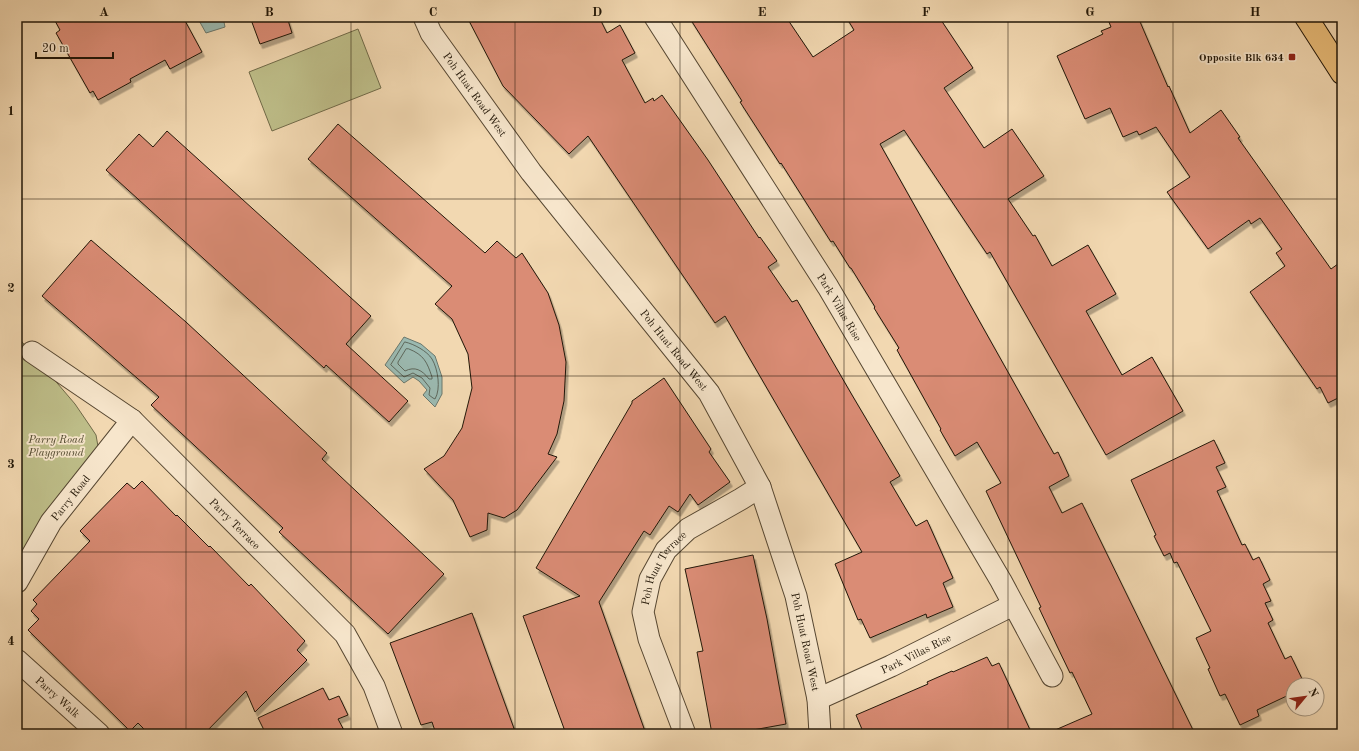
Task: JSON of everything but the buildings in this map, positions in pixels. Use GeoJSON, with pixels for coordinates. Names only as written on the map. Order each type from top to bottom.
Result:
{"type":"FeatureCollection","features":[{"type":"Feature","properties":{"kind":"highway"},"geometry":{"type":"LineString","coordinates":[[1306,17],[1342,73]]}},
{"type":"Feature","properties":{"kind":"street","name":"Poh Huat Road West"},"geometry":{"type":"LineString","coordinates":[[424,17],[431,33],[531,172],[709,393],[760,486],[796,596],[818,699],[820,734]]}},
{"type":"Feature","properties":{"kind":"street","name":"Park Villas Rise"},"geometry":{"type":"LineString","coordinates":[[655,17],[828,287],[1000,581],[1052,676]]}},
{"type":"Feature","properties":{"kind":"street","name":"Parry Terrace"},"geometry":{"type":"LineString","coordinates":[[32,352],[132,420],[345,634],[374,686],[392,734]]}},
{"type":"Feature","properties":{"kind":"street","name":"Parry Road"},"geometry":{"type":"LineString","coordinates":[[17,582],[51,522],[132,420]]}},
{"type":"Feature","properties":{"kind":"street","name":"Poh Huat Terrace"},"geometry":{"type":"LineString","coordinates":[[685,734],[649,639],[644,612],[650,579],[666,550],[688,529],[741,499],[760,486]]}},
{"type":"Feature","properties":{"kind":"street","name":"Park Villas Rise"},"geometry":{"type":"LineString","coordinates":[[818,699],[891,666],[1013,606]]}},
{"type":"Feature","properties":{"kind":"street","name":"Parry Walk"},"geometry":{"type":"LineString","coordinates":[[17,660],[100,734]]}},
{"type":"Feature","properties":{"kind":"green space"},"geometry":{"type":"Polygon","coordinates":[[[358,29],[381,88],[272,131],[249,72],[358,29]]]}},
{"type":"Feature","properties":{"kind":"green space","name":"Parry Road Playground"},"geometry":{"type":"Polygon","coordinates":[[[17,336],[75,404],[96,435],[99,452],[17,577],[17,336]]]}},
{"type":"Feature","properties":{"kind":"water"},"geometry":{"type":"Polygon","coordinates":[[[197,17],[223,17],[225,27],[206,33],[197,17]]]}},
{"type":"Feature","properties":{"kind":"water"},"geometry":{"type":"Polygon","coordinates":[[[404,337],[421,344],[435,356],[442,377],[442,394],[435,407],[423,395],[427,390],[419,381],[413,377],[404,383],[385,365],[404,337]]]}},
{"type":"Feature","properties":{"kind":"place","name":"Opposite Blk 634"},"geometry":{"type":"Point","coordinates":[1292,57]}}]}
